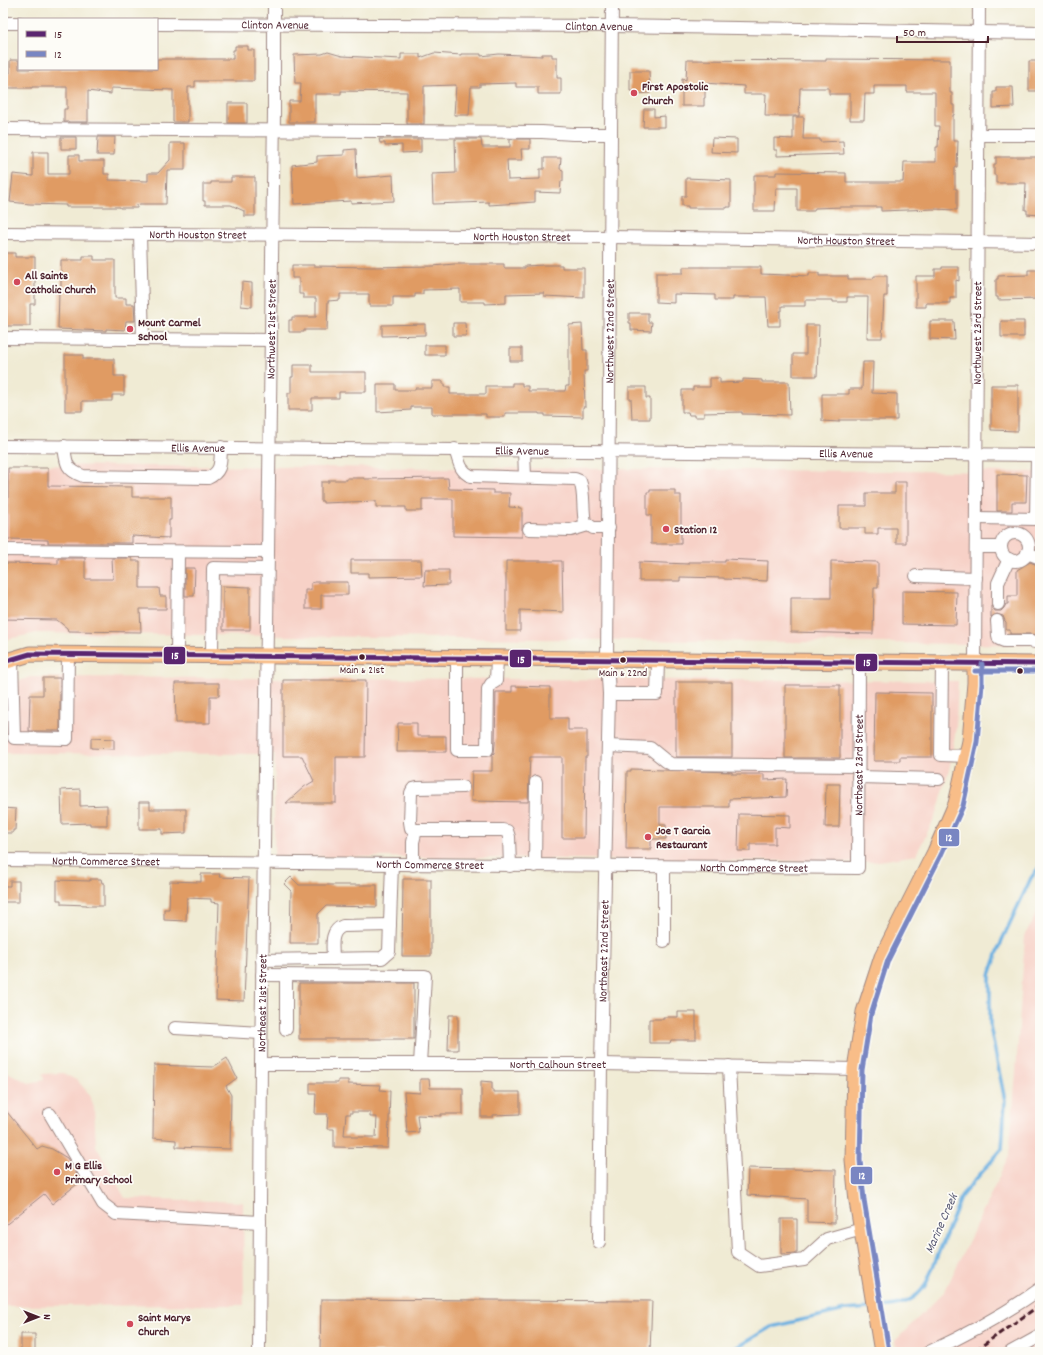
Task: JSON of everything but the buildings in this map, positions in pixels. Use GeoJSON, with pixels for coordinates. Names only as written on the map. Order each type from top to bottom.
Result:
{"type":"FeatureCollection","features":[{"type":"Feature","properties":{"kind":"main road"},"geometry":{"type":"LineString","coordinates":[[7,660],[30,654],[68,654],[1040,664]]}},
{"type":"Feature","properties":{"kind":"main road"},"geometry":{"type":"LineString","coordinates":[[881,1349],[857,1201],[853,1160],[855,1069],[864,1012],[882,956],[935,852],[956,804],[970,741],[975,683],[975,664]]}},
{"type":"Feature","properties":{"kind":"street","name":"Northwest 21st Street"},"geometry":{"type":"LineString","coordinates":[[266,655],[274,130],[274,3]]}},
{"type":"Feature","properties":{"kind":"street","name":"Northwest 22nd Street"},"geometry":{"type":"LineString","coordinates":[[608,660],[612,3]]}},
{"type":"Feature","properties":{"kind":"street","name":"Northwest 23rd Street"},"geometry":{"type":"LineString","coordinates":[[975,664],[980,3]]}},
{"type":"Feature","properties":{"kind":"street"},"geometry":{"type":"LineString","coordinates":[[3,23],[18,23]]}},
{"type":"Feature","properties":{"kind":"street","name":"Clinton Avenue"},"geometry":{"type":"LineString","coordinates":[[158,24],[612,26],[1040,33]]}},
{"type":"Feature","properties":{"kind":"street"},"geometry":{"type":"LineString","coordinates":[[3,129],[542,132],[611,134]]}},
{"type":"Feature","properties":{"kind":"street"},"geometry":{"type":"LineString","coordinates":[[978,135],[1040,135]]}},
{"type":"Feature","properties":{"kind":"street","name":"North Houston Street"},"geometry":{"type":"LineString","coordinates":[[3,233],[272,236],[610,237],[1040,243]]}},
{"type":"Feature","properties":{"kind":"street"},"geometry":{"type":"LineString","coordinates":[[140,235],[143,339]]}},
{"type":"Feature","properties":{"kind":"street"},"geometry":{"type":"LineString","coordinates":[[3,338],[271,340]]}},
{"type":"Feature","properties":{"kind":"street","name":"Ellis Avenue"},"geometry":{"type":"LineString","coordinates":[[3,446],[269,447],[1039,455]]}},
{"type":"Feature","properties":{"kind":"street"},"geometry":{"type":"LineString","coordinates":[[64,446],[66,463],[69,468],[74,473],[84,476],[208,478],[215,475],[219,469],[221,447]]}},
{"type":"Feature","properties":{"kind":"street"},"geometry":{"type":"LineString","coordinates":[[455,449],[461,468],[465,473],[471,476],[575,479],[580,481],[583,488],[583,515],[588,526]]}},
{"type":"Feature","properties":{"kind":"street"},"geometry":{"type":"LineString","coordinates":[[524,450],[525,477]]}},
{"type":"Feature","properties":{"kind":"street"},"geometry":{"type":"LineString","coordinates":[[976,518],[1036,519],[1039,455]]}},
{"type":"Feature","properties":{"kind":"street"},"geometry":{"type":"LineString","coordinates":[[529,529],[571,530],[588,526],[593,528],[608,528]]}},
{"type":"Feature","properties":{"kind":"street"},"geometry":{"type":"LineString","coordinates":[[1017,534],[1021,535],[1028,542],[1029,546],[1027,553],[1019,560],[1015,561],[1009,559],[1004,555],[1001,547],[1004,539],[1008,536],[1017,534]]}},
{"type":"Feature","properties":{"kind":"street"},"geometry":{"type":"LineString","coordinates":[[976,547],[1001,547]]}},
{"type":"Feature","properties":{"kind":"street"},"geometry":{"type":"LineString","coordinates":[[3,550],[268,552]]}},
{"type":"Feature","properties":{"kind":"street"},"geometry":{"type":"LineString","coordinates":[[177,655],[178,552]]}},
{"type":"Feature","properties":{"kind":"street"},"geometry":{"type":"LineString","coordinates":[[1027,553],[1040,558]]}},
{"type":"Feature","properties":{"kind":"street"},"geometry":{"type":"LineString","coordinates":[[998,604],[998,583],[1009,559]]}},
{"type":"Feature","properties":{"kind":"street"},"geometry":{"type":"LineString","coordinates":[[212,655],[214,568],[267,570]]}},
{"type":"Feature","properties":{"kind":"street"},"geometry":{"type":"LineString","coordinates":[[916,576],[976,578]]}},
{"type":"Feature","properties":{"kind":"street"},"geometry":{"type":"LineString","coordinates":[[998,621],[998,635],[1000,639],[1004,641],[1030,641],[1040,643]]}},
{"type":"Feature","properties":{"kind":"street"},"geometry":{"type":"LineString","coordinates":[[7,660],[14,738],[67,739],[68,654]]}},
{"type":"Feature","properties":{"kind":"street","name":"Northeast 21st Street"},"geometry":{"type":"LineString","coordinates":[[259,1352],[261,1033],[266,655]]}},
{"type":"Feature","properties":{"kind":"street"},"geometry":{"type":"LineString","coordinates":[[457,658],[457,750],[487,750],[488,689],[491,684],[496,682],[497,658]]}},
{"type":"Feature","properties":{"kind":"street","name":"Northeast 22nd Street"},"geometry":{"type":"LineString","coordinates":[[599,1242],[601,1064],[609,694],[608,660]]}},
{"type":"Feature","properties":{"kind":"street"},"geometry":{"type":"LineString","coordinates":[[609,694],[657,694],[658,661]]}},
{"type":"Feature","properties":{"kind":"street","name":"Northeast 23rd Street"},"geometry":{"type":"LineString","coordinates":[[858,868],[859,663]]}},
{"type":"Feature","properties":{"kind":"street"},"geometry":{"type":"LineString","coordinates":[[942,663],[941,755],[967,756]]}},
{"type":"Feature","properties":{"kind":"street"},"geometry":{"type":"LineString","coordinates":[[608,746],[650,748],[671,764],[858,772],[939,779]]}},
{"type":"Feature","properties":{"kind":"street"},"geometry":{"type":"LineString","coordinates":[[535,866],[536,782]]}},
{"type":"Feature","properties":{"kind":"street"},"geometry":{"type":"LineString","coordinates":[[463,787],[413,789],[411,793],[411,828],[416,830],[507,831],[509,837],[510,866]]}},
{"type":"Feature","properties":{"kind":"street"},"geometry":{"type":"LineString","coordinates":[[413,865],[413,842],[416,830]]}},
{"type":"Feature","properties":{"kind":"street","name":"North Commerce Street"},"geometry":{"type":"LineString","coordinates":[[3,860],[264,862],[606,868],[858,868]]}},
{"type":"Feature","properties":{"kind":"street"},"geometry":{"type":"LineString","coordinates":[[262,960],[382,958],[390,952],[392,864]]}},
{"type":"Feature","properties":{"kind":"street"},"geometry":{"type":"LineString","coordinates":[[664,868],[664,941]]}},
{"type":"Feature","properties":{"kind":"street"},"geometry":{"type":"LineString","coordinates":[[333,959],[333,938],[334,932],[338,927],[390,926]]}},
{"type":"Feature","properties":{"kind":"street"},"geometry":{"type":"LineString","coordinates":[[262,975],[425,976],[420,1064]]}},
{"type":"Feature","properties":{"kind":"street"},"geometry":{"type":"LineString","coordinates":[[286,975],[286,1029]]}},
{"type":"Feature","properties":{"kind":"street"},"geometry":{"type":"LineString","coordinates":[[175,1028],[261,1033]]}},
{"type":"Feature","properties":{"kind":"street","name":"North Calhoun Street"},"geometry":{"type":"LineString","coordinates":[[261,1064],[601,1064],[855,1069]]}},
{"type":"Feature","properties":{"kind":"street"},"geometry":{"type":"LineString","coordinates":[[729,1066],[738,1252],[760,1266],[804,1260],[827,1238],[863,1235]]}},
{"type":"Feature","properties":{"kind":"street"},"geometry":{"type":"LineString","coordinates":[[50,1114],[104,1204],[116,1214],[260,1222]]}},
{"type":"Feature","properties":{"kind":"street"},"geometry":{"type":"LineString","coordinates":[[929,1352],[967,1335],[1022,1302],[1040,1289]]}},
{"type":"Feature","properties":{"kind":"street"},"geometry":{"type":"LineString","coordinates":[[1011,1352],[1040,1336]]}},
{"type":"Feature","properties":{"kind":"shaded area"},"geometry":{"type":"Polygon","coordinates":[[[3,465],[1040,472],[1040,645],[37,633],[3,641],[3,465]]]}},
{"type":"Feature","properties":{"kind":"shaded area"},"geometry":{"type":"Polygon","coordinates":[[[30,677],[958,681],[956,727],[950,766],[937,813],[916,855],[873,862],[274,856],[275,754],[3,753],[3,688],[30,677]]]}},
{"type":"Feature","properties":{"kind":"shaded area"},"geometry":{"type":"Polygon","coordinates":[[[1040,907],[1040,1352],[896,1352],[895,1341],[945,1291],[1009,1156],[1025,935],[1040,907]]]}},
{"type":"Feature","properties":{"kind":"shaded area","name":"M G Ellis Primary School"},"geometry":{"type":"Polygon","coordinates":[[[3,1070],[29,1083],[44,1080],[42,1074],[63,1073],[78,1081],[90,1095],[94,1108],[96,1146],[125,1198],[243,1202],[244,1305],[3,1306],[3,1070]]]}},
{"type":"Feature","properties":{"kind":"waterway","name":"Marine Creek"},"geometry":{"type":"LineString","coordinates":[[879,1307],[893,1306],[906,1302],[922,1290],[926,1284],[962,1195],[1002,1149],[1005,1101],[990,1026],[990,975],[1002,940],[1031,878],[1040,866]]}},
{"type":"Feature","properties":{"kind":"waterway","name":"Marine Creek"},"geometry":{"type":"LineString","coordinates":[[733,1352],[735,1348],[771,1327],[845,1310],[871,1308]]}},
{"type":"Feature","properties":{"kind":"railway"},"geometry":{"type":"LineString","coordinates":[[976,1350],[1040,1305]]}},
{"type":"Feature","properties":{"kind":"transit line","name":"15"},"geometry":{"type":"LineString","coordinates":[[3,662],[30,654],[1040,664]]}},
{"type":"Feature","properties":{"kind":"transit line","name":"12"},"geometry":{"type":"LineString","coordinates":[[889,1351],[864,1200],[860,1160],[862,1070],[871,1014],[888,960],[941,855],[963,806],[977,742],[982,684],[982,664]]}},
{"type":"Feature","properties":{"kind":"transit line","name":"12"},"geometry":{"type":"LineString","coordinates":[[975,671],[1040,671]]}},
{"type":"Feature","properties":{"kind":"place","name":"First Apostolic Church"},"geometry":{"type":"Point","coordinates":[634,93]}},
{"type":"Feature","properties":{"kind":"place","name":"All Saints Catholic Church"},"geometry":{"type":"Point","coordinates":[17,282]}},
{"type":"Feature","properties":{"kind":"place","name":"Mount Carmel School"},"geometry":{"type":"Point","coordinates":[130,329]}},
{"type":"Feature","properties":{"kind":"place","name":"Station 12"},"geometry":{"type":"Point","coordinates":[666,529]}},
{"type":"Feature","properties":{"kind":"place","name":"Main & 21st"},"geometry":{"type":"Point","coordinates":[362,657]}},
{"type":"Feature","properties":{"kind":"place","name":"Main & 22nd"},"geometry":{"type":"Point","coordinates":[623,660]}},
{"type":"Feature","properties":{"kind":"place","name":"Joe T Garcia Restaurant"},"geometry":{"type":"Point","coordinates":[648,837]}},
{"type":"Feature","properties":{"kind":"place","name":"M G Ellis Primary School"},"geometry":{"type":"Point","coordinates":[57,1172]}},
{"type":"Feature","properties":{"kind":"place","name":"Saint Marys Church"},"geometry":{"type":"Point","coordinates":[130,1324]}}]}
